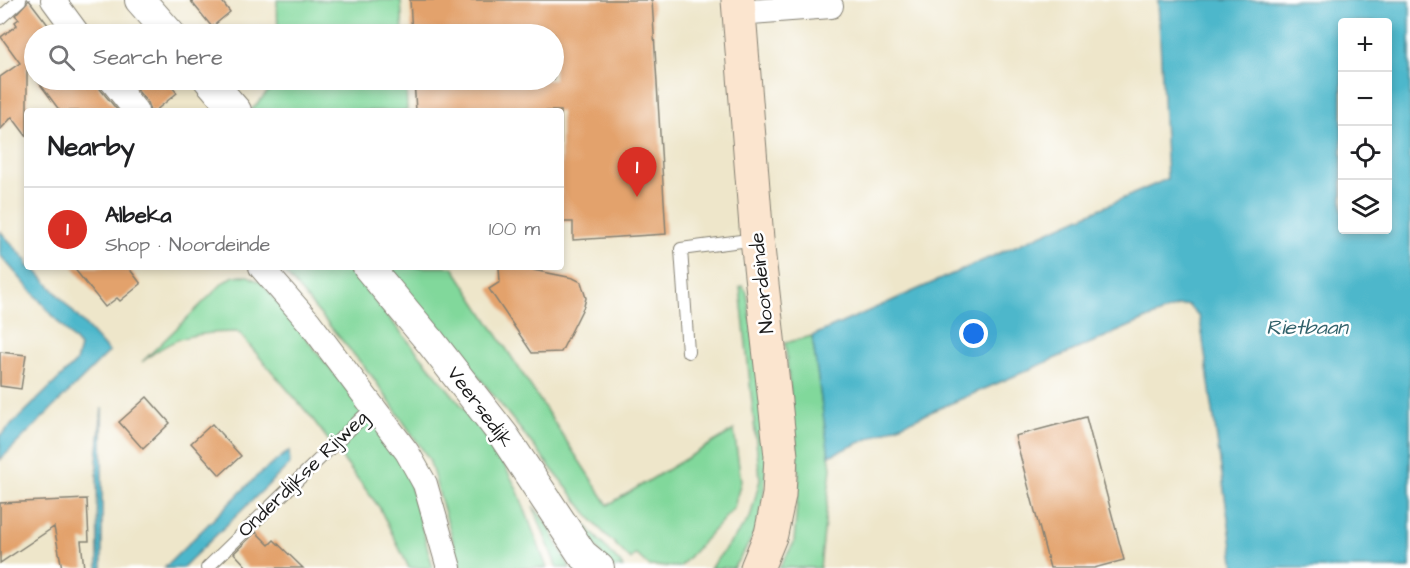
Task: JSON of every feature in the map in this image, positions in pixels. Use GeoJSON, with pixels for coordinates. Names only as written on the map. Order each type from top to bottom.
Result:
{"type":"FeatureCollection","features":[{"type":"Feature","properties":{"kind":"main road","name":"Noordeinde"},"geometry":{"type":"LineString","coordinates":[[739,6],[757,239],[781,456],[779,495],[771,534],[755,566]]}},
{"type":"Feature","properties":{"kind":"street"},"geometry":{"type":"LineString","coordinates":[[53,0],[71,24]]}},
{"type":"Feature","properties":{"kind":"street"},"geometry":{"type":"LineString","coordinates":[[140,0],[161,24]]}},
{"type":"Feature","properties":{"kind":"street"},"geometry":{"type":"LineString","coordinates":[[739,6],[831,6]]}},
{"type":"Feature","properties":{"kind":"street"},"geometry":{"type":"LineString","coordinates":[[119,90],[134,108]]}},
{"type":"Feature","properties":{"kind":"street"},"geometry":{"type":"LineString","coordinates":[[218,90],[233,108]]}},
{"type":"Feature","properties":{"kind":"street","name":"Onderdijkse Rijweg"},"geometry":{"type":"LineString","coordinates":[[264,270],[309,322],[407,452],[426,484],[449,568]]}},
{"type":"Feature","properties":{"kind":"street","name":"Veersedijk"},"geometry":{"type":"LineString","coordinates":[[371,270],[430,341],[504,436],[588,563]]}},
{"type":"Feature","properties":{"kind":"lane"},"geometry":{"type":"LineString","coordinates":[[0,18],[20,0]]}},
{"type":"Feature","properties":{"kind":"lane"},"geometry":{"type":"LineString","coordinates":[[688,352],[681,249],[757,239]]}},
{"type":"Feature","properties":{"kind":"lane","name":"Onderdijkse Rijweg"},"geometry":{"type":"LineString","coordinates":[[207,568],[374,406]]}},
{"type":"Feature","properties":{"kind":"green space"},"geometry":{"type":"Polygon","coordinates":[[[277,0],[401,0],[402,24],[278,24],[277,0]]]}},
{"type":"Feature","properties":{"kind":"green space"},"geometry":{"type":"Polygon","coordinates":[[[270,90],[406,90],[407,108],[253,108],[270,90]]]}},
{"type":"Feature","properties":{"kind":"green space"},"geometry":{"type":"Polygon","coordinates":[[[283,270],[349,270],[481,429],[501,459],[517,489],[547,568],[461,568],[429,459],[372,376],[283,270]]]}},
{"type":"Feature","properties":{"kind":"green space"},"geometry":{"type":"Polygon","coordinates":[[[387,270],[455,270],[608,505],[734,430],[741,481],[734,508],[680,567],[649,566],[636,554],[631,560],[597,526],[452,343],[387,270]]]}},
{"type":"Feature","properties":{"kind":"green space"},"geometry":{"type":"Polygon","coordinates":[[[234,276],[248,276],[262,283],[399,454],[410,483],[433,568],[409,568],[379,507],[311,417],[238,332],[210,333],[176,340],[142,362],[224,282],[234,276]]]}},
{"type":"Feature","properties":{"kind":"green space"},"geometry":{"type":"Polygon","coordinates":[[[743,286],[747,293],[763,404],[766,461],[764,489],[756,530],[733,568],[710,568],[750,518],[760,480],[740,287],[743,286]]]}},
{"type":"Feature","properties":{"kind":"green space"},"geometry":{"type":"Polygon","coordinates":[[[812,336],[831,468],[820,568],[779,568],[794,543],[799,476],[785,343],[812,336]]]}},
{"type":"Feature","properties":{"kind":"green space"},"geometry":{"type":"Polygon","coordinates":[[[565,503],[620,563],[623,567],[611,568],[565,503]]]}},
{"type":"Feature","properties":{"kind":"green space"},"geometry":{"type":"Polygon","coordinates":[[[533,506],[547,524],[570,568],[557,568],[533,506]]]}},
{"type":"Feature","properties":{"kind":"water","name":"Rietbaan"},"geometry":{"type":"Polygon","coordinates":[[[1158,0],[1410,0],[1410,568],[1235,568],[1201,326],[1199,316],[1188,305],[1178,306],[1135,324],[829,456],[812,336],[1167,179],[1158,0]]]}},
{"type":"Feature","properties":{"kind":"water"},"geometry":{"type":"Polygon","coordinates":[[[0,231],[24,258],[24,270],[36,270],[109,352],[0,460],[0,436],[76,362],[80,347],[0,255],[0,231]]]}},
{"type":"Feature","properties":{"kind":"water"},"geometry":{"type":"Polygon","coordinates":[[[102,408],[102,568],[98,568],[97,461],[102,408]]]}},
{"type":"Feature","properties":{"kind":"water"},"geometry":{"type":"Polygon","coordinates":[[[289,451],[290,464],[182,568],[164,568],[257,476],[289,451]]]}},
{"type":"Feature","properties":{"kind":"building"},"geometry":{"type":"Polygon","coordinates":[[[29,0],[47,24],[24,24],[24,90],[27,90],[27,108],[24,108],[24,133],[12,117],[0,130],[0,77],[20,63],[1,37],[17,25],[15,22],[19,19],[15,15],[29,0]]]}},
{"type":"Feature","properties":{"kind":"building"},"geometry":{"type":"Polygon","coordinates":[[[190,0],[221,0],[230,12],[216,24],[210,24],[190,0]]]}},
{"type":"Feature","properties":{"kind":"building"},"geometry":{"type":"Polygon","coordinates":[[[410,0],[652,0],[666,234],[573,240],[573,222],[564,222],[564,108],[416,108],[415,90],[564,90],[564,24],[411,24],[410,0]]]}},
{"type":"Feature","properties":{"kind":"building"},"geometry":{"type":"Polygon","coordinates":[[[44,90],[101,90],[116,108],[58,108],[44,90]]]}},
{"type":"Feature","properties":{"kind":"building"},"geometry":{"type":"Polygon","coordinates":[[[137,90],[174,90],[177,93],[159,108],[149,108],[137,90]]]}},
{"type":"Feature","properties":{"kind":"building"},"geometry":{"type":"Polygon","coordinates":[[[75,270],[130,270],[141,284],[120,301],[117,298],[105,307],[75,270]]]}},
{"type":"Feature","properties":{"kind":"building"},"geometry":{"type":"Polygon","coordinates":[[[499,270],[533,270],[573,278],[581,282],[586,298],[584,306],[561,352],[532,353],[489,289],[500,282],[499,270]]]}},
{"type":"Feature","properties":{"kind":"building"},"geometry":{"type":"Polygon","coordinates":[[[0,352],[26,355],[21,389],[0,386],[0,352]]]}},
{"type":"Feature","properties":{"kind":"building"},"geometry":{"type":"Polygon","coordinates":[[[147,397],[170,423],[143,449],[119,422],[147,397]]]}},
{"type":"Feature","properties":{"kind":"building"},"geometry":{"type":"Polygon","coordinates":[[[1086,417],[1124,560],[1094,568],[1050,568],[1015,436],[1086,417]]]}},
{"type":"Feature","properties":{"kind":"building"},"geometry":{"type":"Polygon","coordinates":[[[212,424],[241,456],[220,475],[191,443],[212,424]]]}},
{"type":"Feature","properties":{"kind":"building"},"geometry":{"type":"Polygon","coordinates":[[[87,499],[89,541],[81,541],[84,568],[62,568],[54,527],[0,563],[0,503],[87,499]]]}},
{"type":"Feature","properties":{"kind":"building"},"geometry":{"type":"Polygon","coordinates":[[[256,532],[269,545],[274,540],[303,568],[248,568],[234,553],[256,532]]]}},
{"type":"Feature","properties":{"kind":"place","name":"Albeka"},"geometry":{"type":"Point","coordinates":[637,197]}}]}
